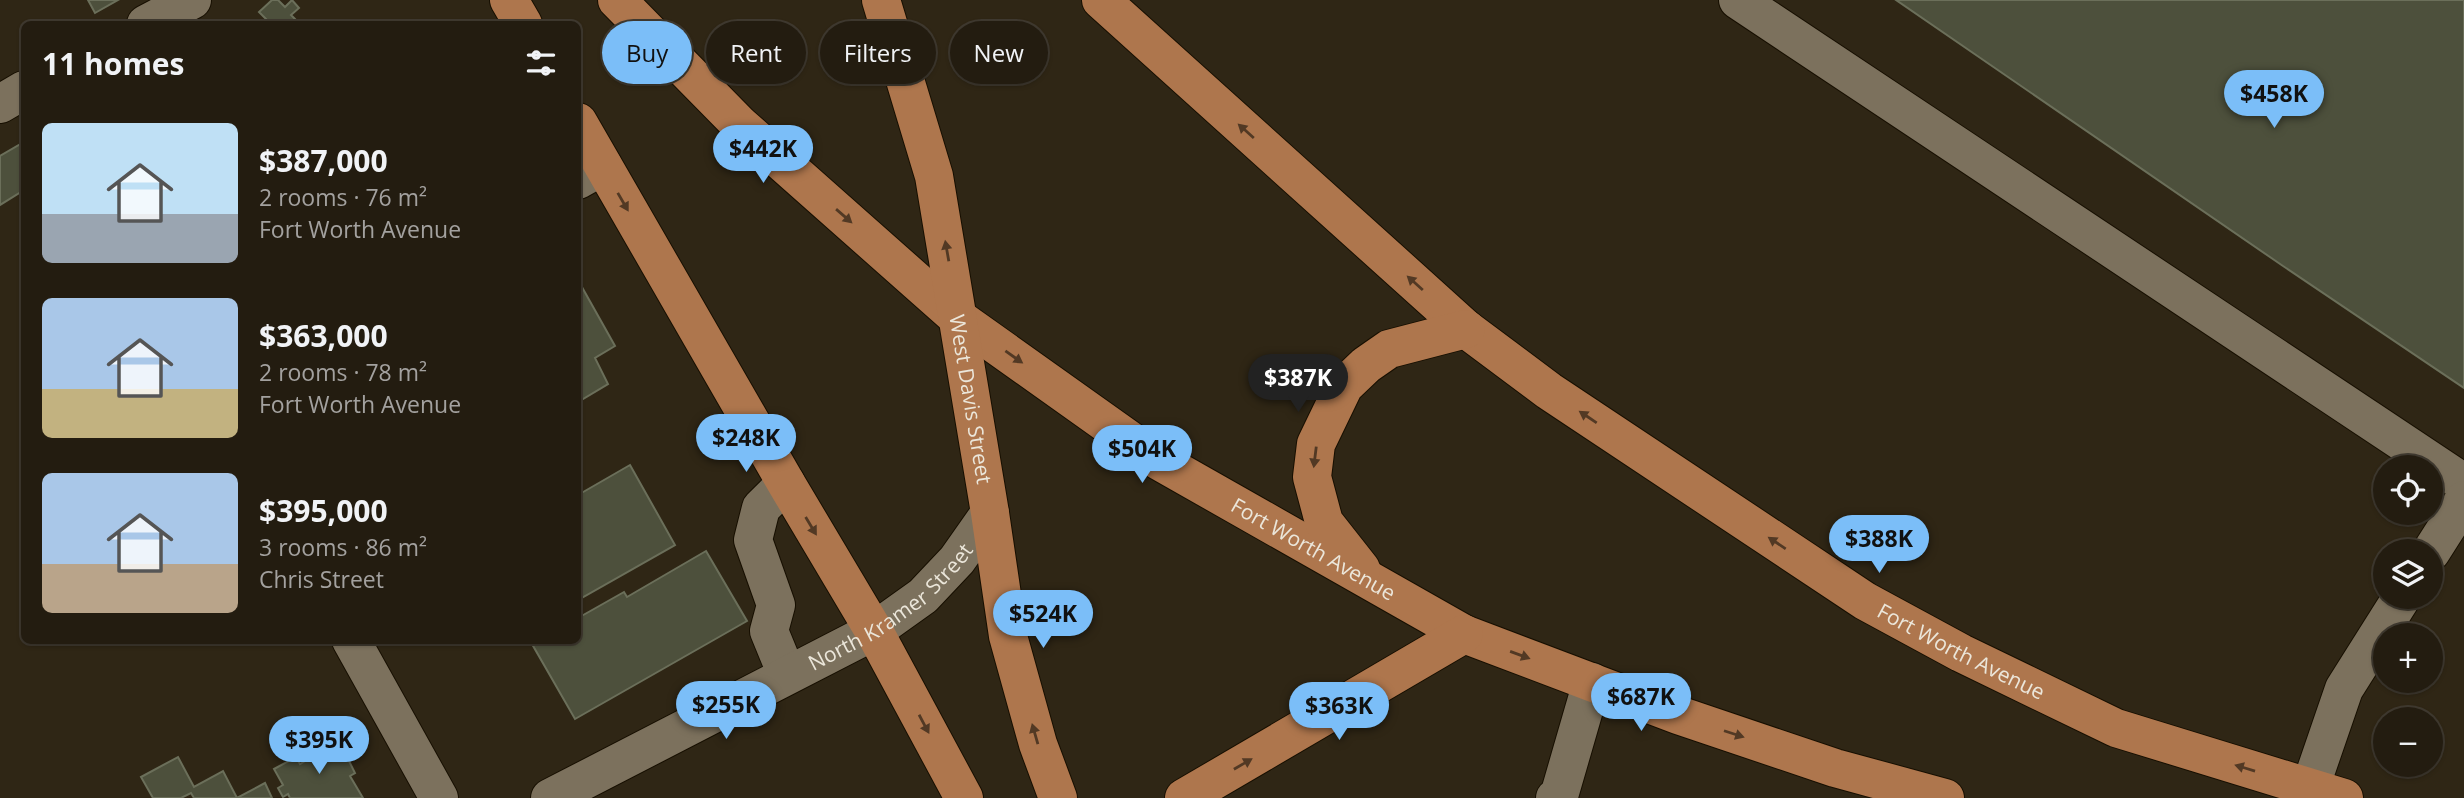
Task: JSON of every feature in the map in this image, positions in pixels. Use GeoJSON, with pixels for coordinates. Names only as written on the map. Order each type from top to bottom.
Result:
{"type":"FeatureCollection","features":[{"type":"Feature","properties":{"kind":"main road"},"geometry":{"type":"LineString","coordinates":[[509,0],[521,21]]}},
{"type":"Feature","properties":{"kind":"main road","name":"Fort Worth Avenue"},"geometry":{"type":"LineString","coordinates":[[617,0],[740,125],[958,318],[1159,461],[1464,634],[1678,715],[1809,759],[1945,798]]}},
{"type":"Feature","properties":{"kind":"main road","name":"West Davis Street"},"geometry":{"type":"LineString","coordinates":[[881,0],[934,176],[1008,636],[1038,744],[1058,798]]}},
{"type":"Feature","properties":{"kind":"main road","name":"Fort Worth Avenue"},"geometry":{"type":"LineString","coordinates":[[1101,1],[1466,329],[1549,391],[1865,601],[1961,653],[2116,728],[2320,795]]}},
{"type":"Feature","properties":{"kind":"main road"},"geometry":{"type":"LineString","coordinates":[[581,135],[590,173],[786,483],[874,631],[964,798]]}},
{"type":"Feature","properties":{"kind":"main road"},"geometry":{"type":"LineString","coordinates":[[1371,582],[1324,522],[1312,477],[1316,444],[1344,386],[1366,365],[1389,349],[1466,329]]}},
{"type":"Feature","properties":{"kind":"main road"},"geometry":{"type":"LineString","coordinates":[[1184,798],[1464,634]]}},
{"type":"Feature","properties":{"kind":"street"},"geometry":{"type":"LineString","coordinates":[[152,21],[192,0]]}},
{"type":"Feature","properties":{"kind":"street"},"geometry":{"type":"LineString","coordinates":[[1738,0],[2464,483]]}},
{"type":"Feature","properties":{"kind":"street"},"geometry":{"type":"LineString","coordinates":[[0,104],[21,92]]}},
{"type":"Feature","properties":{"kind":"street"},"geometry":{"type":"LineString","coordinates":[[786,483],[761,508],[753,540],[776,605],[769,631],[787,676]]}},
{"type":"Feature","properties":{"kind":"street"},"geometry":{"type":"LineString","coordinates":[[2439,539],[2464,500]]}},
{"type":"Feature","properties":{"kind":"street","name":"North Kramer Street"},"geometry":{"type":"LineString","coordinates":[[550,798],[874,631],[923,596],[957,560],[990,513]]}},
{"type":"Feature","properties":{"kind":"street"},"geometry":{"type":"LineString","coordinates":[[2320,795],[2344,689],[2394,609]]}},
{"type":"Feature","properties":{"kind":"street"},"geometry":{"type":"LineString","coordinates":[[353,644],[439,798]]}},
{"type":"Feature","properties":{"kind":"street"},"geometry":{"type":"LineString","coordinates":[[1558,797],[1592,682]]}},
{"type":"Feature","properties":{"kind":"building"},"geometry":{"type":"Polygon","coordinates":[[[88,0],[118,0],[95,13],[88,0]]]}},
{"type":"Feature","properties":{"kind":"building"},"geometry":{"type":"Polygon","coordinates":[[[272,0],[278,0],[285,7],[292,0],[299,8],[291,15],[297,21],[268,21],[259,12],[272,0]]]}},
{"type":"Feature","properties":{"kind":"building"},"geometry":{"type":"Polygon","coordinates":[[[1896,0],[2464,0],[2464,388],[2283,266],[1896,0]]]}},
{"type":"Feature","properties":{"kind":"building"},"geometry":{"type":"Polygon","coordinates":[[[21,144],[21,192],[0,205],[0,156],[21,144]]]}},
{"type":"Feature","properties":{"kind":"building"},"geometry":{"type":"Polygon","coordinates":[[[581,285],[615,346],[595,358],[608,384],[581,400],[581,285]]]}},
{"type":"Feature","properties":{"kind":"building"},"geometry":{"type":"Polygon","coordinates":[[[630,465],[675,545],[581,598],[581,493],[630,465]]]}},
{"type":"Feature","properties":{"kind":"building"},"geometry":{"type":"Polygon","coordinates":[[[706,551],[747,621],[575,719],[532,644],[581,644],[581,616],[624,592],[627,597],[706,551]]]}},
{"type":"Feature","properties":{"kind":"building"},"geometry":{"type":"Polygon","coordinates":[[[339,741],[355,773],[350,776],[363,798],[290,798],[288,794],[283,797],[278,788],[283,785],[274,769],[296,757],[300,764],[339,741]]]}},
{"type":"Feature","properties":{"kind":"building"},"geometry":{"type":"Polygon","coordinates":[[[178,757],[194,787],[223,771],[237,798],[194,798],[191,793],[181,798],[153,798],[141,777],[178,757]]]}},
{"type":"Feature","properties":{"kind":"building"},"geometry":{"type":"Polygon","coordinates":[[[265,783],[272,798],[237,798],[265,783]]]}}]}
